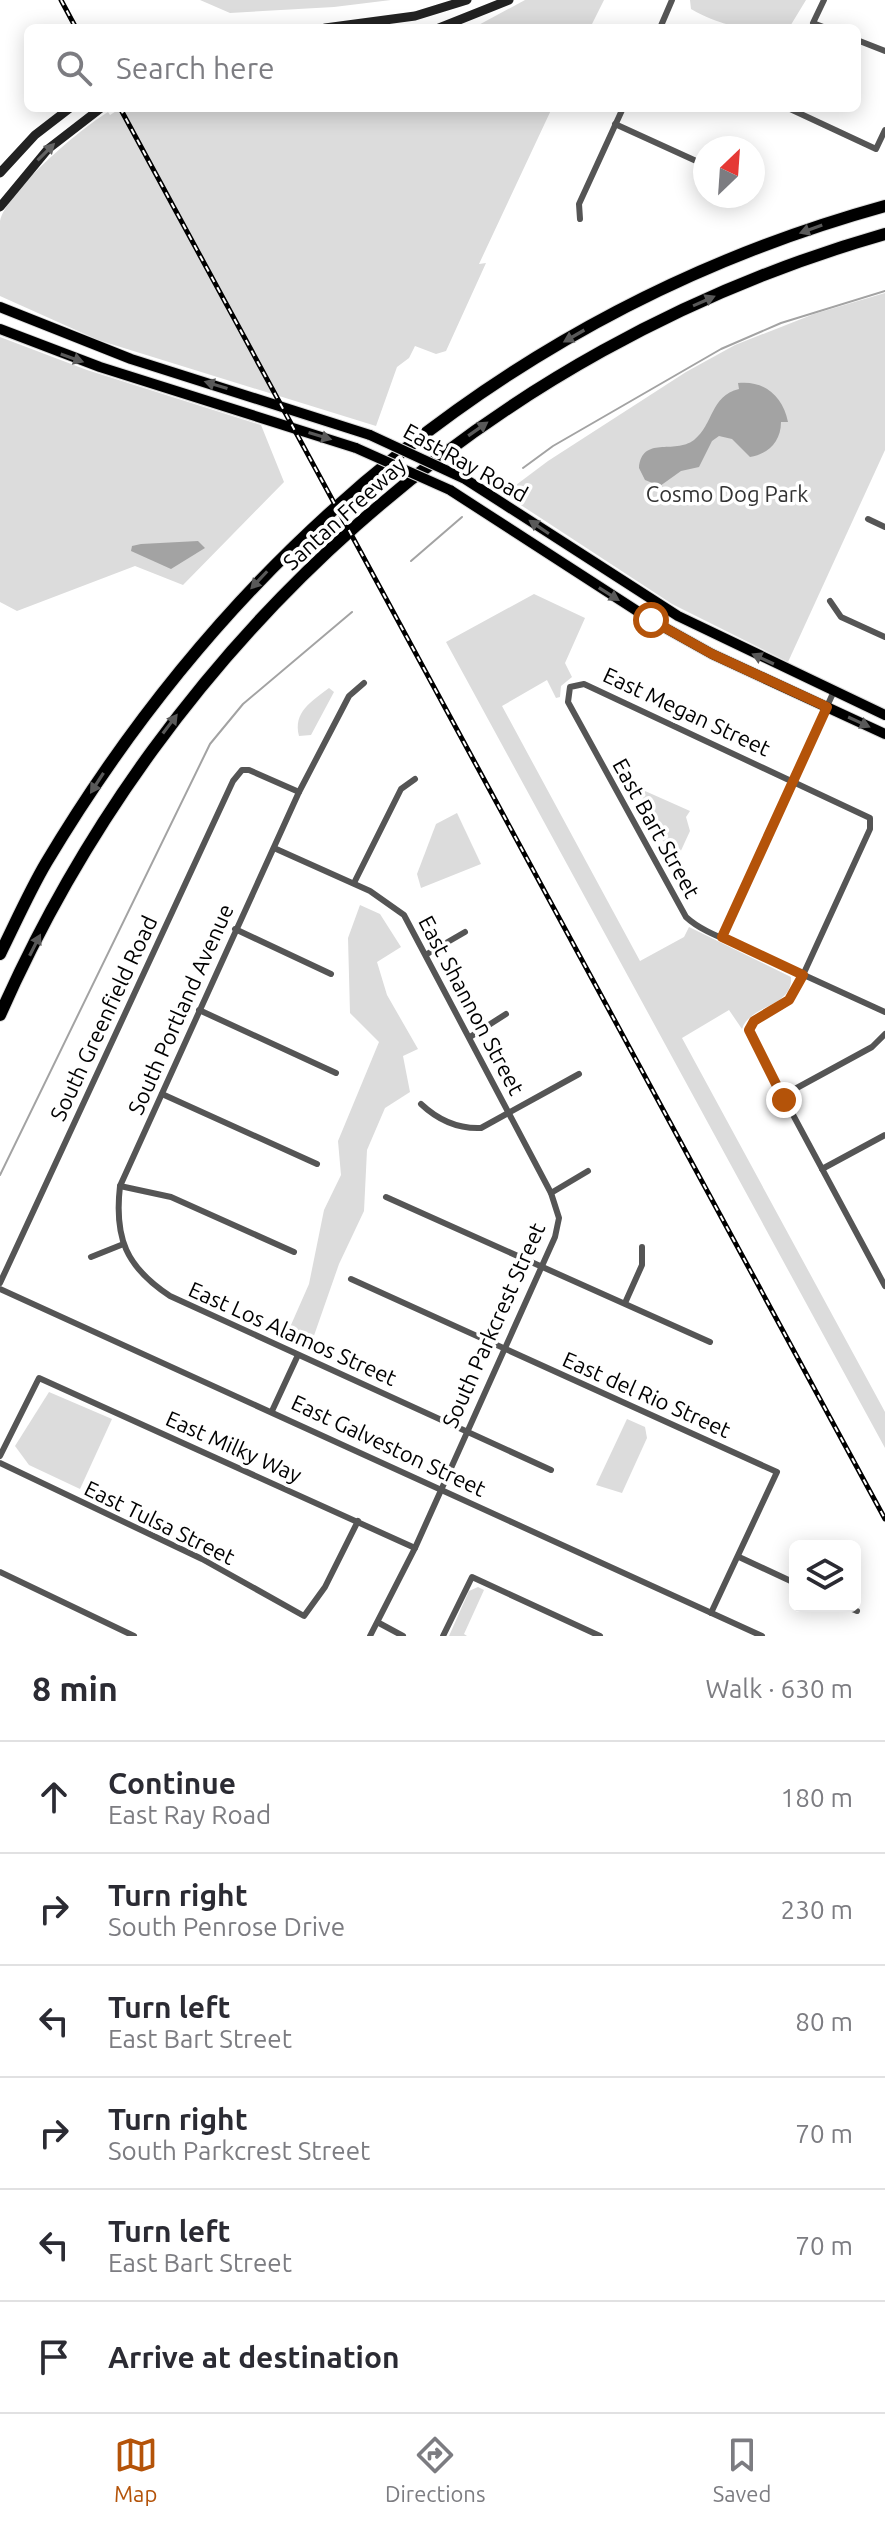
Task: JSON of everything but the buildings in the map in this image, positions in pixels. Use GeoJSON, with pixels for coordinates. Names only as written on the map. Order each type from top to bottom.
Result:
{"type":"FeatureCollection","features":[{"type":"Feature","properties":{"kind":"highway","name":"Santan Freeway"},"geometry":{"type":"LineString","coordinates":[[0,954],[45,866],[137,726],[207,636],[348,493],[480,393],[610,315],[745,252],[885,206]]}},
{"type":"Feature","properties":{"kind":"highway","name":"Santan Freeway"},"geometry":{"type":"LineString","coordinates":[[0,1015],[57,900],[134,773],[220,660],[354,525],[482,426],[599,354],[730,290],[885,234]]}},
{"type":"Feature","properties":{"kind":"main road"},"geometry":{"type":"LineString","coordinates":[[355,24],[415,16],[467,0]]}},
{"type":"Feature","properties":{"kind":"main road"},"geometry":{"type":"LineString","coordinates":[[449,24],[509,0]]}},
{"type":"Feature","properties":{"kind":"main road"},"geometry":{"type":"LineString","coordinates":[[0,173],[35,135],[65,112]]}},
{"type":"Feature","properties":{"kind":"main road"},"geometry":{"type":"LineString","coordinates":[[0,207],[48,149],[96,112]]}},
{"type":"Feature","properties":{"kind":"main road","name":"East Ray Road"},"geometry":{"type":"LineString","coordinates":[[0,307],[131,359],[370,435],[465,479],[660,606],[885,715]]}},
{"type":"Feature","properties":{"kind":"main road","name":"East Ray Road"},"geometry":{"type":"LineString","coordinates":[[0,329],[88,363],[356,448],[450,490],[651,620],[712,654],[885,734]]}},
{"type":"Feature","properties":{"kind":"street"},"geometry":{"type":"LineString","coordinates":[[662,24],[672,0]]}},
{"type":"Feature","properties":{"kind":"street"},"geometry":{"type":"LineString","coordinates":[[816,24],[813,23],[824,0]]}},
{"type":"Feature","properties":{"kind":"street"},"geometry":{"type":"LineString","coordinates":[[861,42],[885,51]]}},
{"type":"Feature","properties":{"kind":"street"},"geometry":{"type":"LineString","coordinates":[[580,219],[579,204],[621,112]]}},
{"type":"Feature","properties":{"kind":"street"},"geometry":{"type":"LineString","coordinates":[[797,112],[876,149],[885,130]]}},
{"type":"Feature","properties":{"kind":"street"},"geometry":{"type":"LineString","coordinates":[[615,124],[693,160]]}},
{"type":"Feature","properties":{"kind":"street"},"geometry":{"type":"LineString","coordinates":[[868,519],[885,527]]}},
{"type":"Feature","properties":{"kind":"street"},"geometry":{"type":"LineString","coordinates":[[830,601],[841,617],[885,637]]}},
{"type":"Feature","properties":{"kind":"street","name":"South Portland Avenue"},"geometry":{"type":"LineString","coordinates":[[121,1245],[117,1225],[120,1186],[299,792],[349,696],[364,683]]}},
{"type":"Feature","properties":{"kind":"street","name":"East Megan Street"},"geometry":{"type":"LineString","coordinates":[[570,687],[584,684],[865,813],[871,822],[803,975]]}},
{"type":"Feature","properties":{"kind":"street","name":"East Bart Street"},"geometry":{"type":"LineString","coordinates":[[570,687],[568,701],[683,913],[695,925],[885,1012]]}},
{"type":"Feature","properties":{"kind":"street"},"geometry":{"type":"LineString","coordinates":[[722,937],[834,691]]}},
{"type":"Feature","properties":{"kind":"street","name":"South Greenfield Road"},"geometry":{"type":"LineString","coordinates":[[0,1283],[233,781],[242,770],[256,772],[299,792]]}},
{"type":"Feature","properties":{"kind":"street"},"geometry":{"type":"LineString","coordinates":[[354,883],[401,789],[415,779]]}},
{"type":"Feature","properties":{"kind":"street","name":"East Shannon Street"},"geometry":{"type":"LineString","coordinates":[[274,848],[387,900],[404,915],[510,1114]]}},
{"type":"Feature","properties":{"kind":"street"},"geometry":{"type":"LineString","coordinates":[[235,929],[331,974]]}},
{"type":"Feature","properties":{"kind":"street"},"geometry":{"type":"LineString","coordinates":[[427,954],[465,932]]}},
{"type":"Feature","properties":{"kind":"street"},"geometry":{"type":"LineString","coordinates":[[803,975],[789,1000],[754,1021],[749,1030],[885,1286]]}},
{"type":"Feature","properties":{"kind":"street"},"geometry":{"type":"LineString","coordinates":[[199,1010],[336,1073]]}},
{"type":"Feature","properties":{"kind":"street"},"geometry":{"type":"LineString","coordinates":[[470,1037],[506,1014]]}},
{"type":"Feature","properties":{"kind":"street"},"geometry":{"type":"LineString","coordinates":[[782,1096],[872,1047],[885,1034]]}},
{"type":"Feature","properties":{"kind":"street"},"geometry":{"type":"LineString","coordinates":[[421,1104],[435,1117],[464,1129],[481,1128],[579,1074]]}},
{"type":"Feature","properties":{"kind":"street"},"geometry":{"type":"LineString","coordinates":[[162,1094],[317,1164]]}},
{"type":"Feature","properties":{"kind":"street","name":"South Parkcrest Street"},"geometry":{"type":"LineString","coordinates":[[370,1636],[415,1548],[555,1237],[559,1218],[551,1193],[510,1114]]}},
{"type":"Feature","properties":{"kind":"street"},"geometry":{"type":"LineString","coordinates":[[822,1169],[885,1135]]}},
{"type":"Feature","properties":{"kind":"street"},"geometry":{"type":"LineString","coordinates":[[551,1193],[588,1171]]}},
{"type":"Feature","properties":{"kind":"street"},"geometry":{"type":"LineString","coordinates":[[120,1186],[171,1197],[294,1252]]}},
{"type":"Feature","properties":{"kind":"street"},"geometry":{"type":"LineString","coordinates":[[386,1197],[710,1342]]}},
{"type":"Feature","properties":{"kind":"street"},"geometry":{"type":"LineString","coordinates":[[91,1257],[121,1245]]}},
{"type":"Feature","properties":{"kind":"street","name":"East Los Alamos Street"},"geometry":{"type":"LineString","coordinates":[[121,1245],[151,1284],[170,1296],[551,1470]]}},
{"type":"Feature","properties":{"kind":"street"},"geometry":{"type":"LineString","coordinates":[[625,1303],[642,1265],[642,1247]]}},
{"type":"Feature","properties":{"kind":"street","name":"East del Rio Street"},"geometry":{"type":"LineString","coordinates":[[351,1279],[777,1472],[739,1557]]}},
{"type":"Feature","properties":{"kind":"street","name":"East Galveston Street"},"geometry":{"type":"LineString","coordinates":[[0,1289],[762,1636]]}},
{"type":"Feature","properties":{"kind":"street"},"geometry":{"type":"LineString","coordinates":[[272,1411],[298,1355]]}},
{"type":"Feature","properties":{"kind":"street","name":"East Milky Way"},"geometry":{"type":"LineString","coordinates":[[0,1456],[39,1378],[415,1548]]}},
{"type":"Feature","properties":{"kind":"street","name":"East Tulsa Street"},"geometry":{"type":"LineString","coordinates":[[0,1463],[202,1559],[304,1616],[325,1587],[358,1521]]}},
{"type":"Feature","properties":{"kind":"street"},"geometry":{"type":"LineString","coordinates":[[711,1613],[739,1557],[789,1580]]}},
{"type":"Feature","properties":{"kind":"street"},"geometry":{"type":"LineString","coordinates":[[0,1572],[134,1636]]}},
{"type":"Feature","properties":{"kind":"street"},"geometry":{"type":"LineString","coordinates":[[443,1636],[472,1577],[600,1636]]}},
{"type":"Feature","properties":{"kind":"street"},"geometry":{"type":"LineString","coordinates":[[379,1623],[403,1636]]}},
{"type":"Feature","properties":{"kind":"green space"},"geometry":{"type":"Polygon","coordinates":[[[200,0],[391,0],[230,13],[200,0]]]}},
{"type":"Feature","properties":{"kind":"green space"},"geometry":{"type":"Polygon","coordinates":[[[525,0],[604,0],[592,24],[480,24],[525,0]]]}},
{"type":"Feature","properties":{"kind":"green space"},"geometry":{"type":"Polygon","coordinates":[[[690,0],[806,0],[791,24],[729,24],[691,9],[690,0]]]}},
{"type":"Feature","properties":{"kind":"green space"},"geometry":{"type":"Polygon","coordinates":[[[108,112],[110,115],[115,112],[550,112],[479,264],[486,263],[446,351],[436,354],[415,346],[409,358],[397,367],[376,426],[98,340],[0,296],[0,221],[6,208],[30,177],[64,146],[108,112]]]}},
{"type":"Feature","properties":{"kind":"green space","name":"Cosmo Dog Park"},"geometry":{"type":"Polygon","coordinates":[[[885,293],[885,450],[788,662],[672,604],[504,494],[548,461],[686,372],[735,345],[814,314],[885,293]]]}},
{"type":"Feature","properties":{"kind":"green space"},"geometry":{"type":"Polygon","coordinates":[[[0,337],[87,370],[261,425],[284,482],[183,585],[135,566],[17,611],[0,602],[0,337]]]}},
{"type":"Feature","properties":{"kind":"green space"},"geometry":{"type":"Polygon","coordinates":[[[534,594],[585,618],[565,663],[572,677],[561,686],[560,697],[556,698],[547,680],[502,706],[640,961],[684,937],[689,927],[791,977],[785,995],[753,1015],[742,1029],[729,1010],[682,1038],[885,1412],[885,1448],[446,642],[534,594]]]}},
{"type":"Feature","properties":{"kind":"green space"},"geometry":{"type":"Polygon","coordinates":[[[329,688],[334,692],[311,735],[299,736],[301,714],[329,688]]]}},
{"type":"Feature","properties":{"kind":"green space"},"geometry":{"type":"Polygon","coordinates":[[[645,791],[690,811],[686,817],[690,831],[673,868],[663,853],[664,842],[643,813],[645,791]]]}},
{"type":"Feature","properties":{"kind":"green space"},"geometry":{"type":"Polygon","coordinates":[[[457,813],[481,864],[421,888],[417,874],[436,824],[457,813]]]}},
{"type":"Feature","properties":{"kind":"green space"},"geometry":{"type":"Polygon","coordinates":[[[360,905],[380,914],[401,947],[377,962],[387,995],[418,1049],[403,1056],[410,1092],[385,1108],[367,1150],[364,1211],[339,1264],[310,1347],[287,1334],[309,1284],[324,1210],[341,1175],[338,1141],[379,1042],[350,1013],[348,938],[360,905]]]}},
{"type":"Feature","properties":{"kind":"green space"},"geometry":{"type":"Polygon","coordinates":[[[49,1392],[112,1419],[80,1489],[29,1465],[15,1446],[49,1392]]]}},
{"type":"Feature","properties":{"kind":"green space"},"geometry":{"type":"Polygon","coordinates":[[[627,1419],[645,1427],[647,1438],[622,1493],[596,1485],[627,1419]]]}},
{"type":"Feature","properties":{"kind":"green space"},"geometry":{"type":"Polygon","coordinates":[[[478,1587],[484,1590],[464,1634],[467,1636],[449,1636],[469,1591],[478,1587]]]}},
{"type":"Feature","properties":{"kind":"shaded area"},"geometry":{"type":"Polygon","coordinates":[[[738,383],[764,387],[782,405],[788,422],[781,422],[779,435],[772,446],[750,457],[732,439],[719,436],[712,441],[699,467],[681,471],[660,486],[645,480],[639,468],[646,452],[694,440],[717,404],[739,389],[738,383]]]}},
{"type":"Feature","properties":{"kind":"shaded area"},"geometry":{"type":"Polygon","coordinates":[[[198,541],[205,548],[171,569],[131,551],[132,546],[141,544],[198,541]]]}},
{"type":"Feature","properties":{"kind":"waterway"},"geometry":{"type":"LineString","coordinates":[[523,468],[553,446],[721,349],[781,323],[885,291]]}},
{"type":"Feature","properties":{"kind":"waterway"},"geometry":{"type":"LineString","coordinates":[[411,561],[462,517]]}},
{"type":"Feature","properties":{"kind":"waterway"},"geometry":{"type":"LineString","coordinates":[[0,1175],[210,744],[243,704],[352,612]]}},
{"type":"Feature","properties":{"kind":"railway"},"geometry":{"type":"LineString","coordinates":[[61,0],[74,24]]}},
{"type":"Feature","properties":{"kind":"railway"},"geometry":{"type":"LineString","coordinates":[[122,112],[885,1519]]}},
{"type":"Feature","properties":{"kind":"route"},"geometry":{"type":"LineString","coordinates":[[651,620],[712,654],[827,707],[722,937],[803,975],[789,1000],[754,1021],[749,1030],[749,1036],[784,1100]]}}]}
